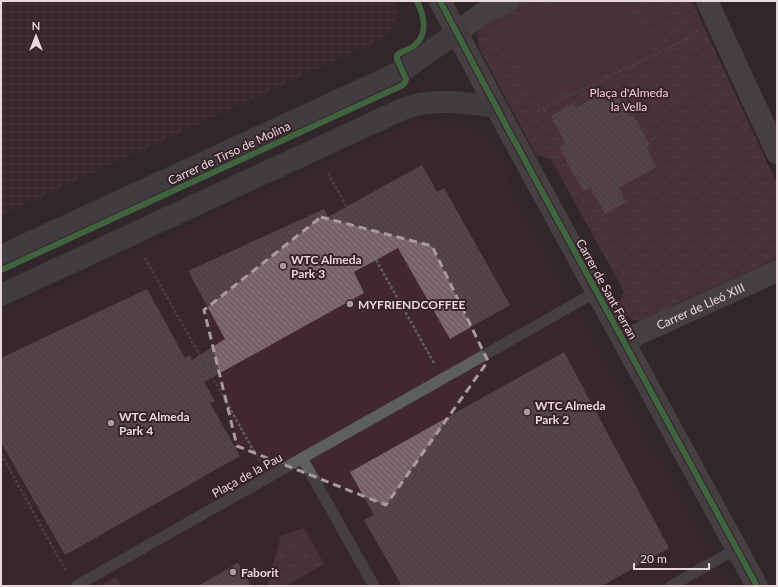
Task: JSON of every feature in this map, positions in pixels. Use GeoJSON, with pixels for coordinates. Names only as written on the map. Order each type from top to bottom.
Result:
{"type":"FeatureCollection","features":[{"type":"Feature","properties":{"kind":"street","name":"Carrer de Sant Ferran"},"geometry":{"type":"LineString","coordinates":[[440,1],[756,586]]}},
{"type":"Feature","properties":{"kind":"street","name":"Carrer de Tirso de Molina"},"geometry":{"type":"LineString","coordinates":[[1,256],[402,71],[483,13],[509,1]]}},
{"type":"Feature","properties":{"kind":"street"},"geometry":{"type":"LineString","coordinates":[[707,1],[777,153]]}},
{"type":"Feature","properties":{"kind":"street"},"geometry":{"type":"LineString","coordinates":[[1,295],[405,108],[434,102],[455,102],[496,107]]}},
{"type":"Feature","properties":{"kind":"street","name":"Carrer de Lleó XIII"},"geometry":{"type":"LineString","coordinates":[[623,342],[777,271]]}},
{"type":"Feature","properties":{"kind":"lane"},"geometry":{"type":"LineString","coordinates":[[302,458],[596,292]]}},
{"type":"Feature","properties":{"kind":"lane","name":"Plaça de la Pau"},"geometry":{"type":"LineString","coordinates":[[76,586],[302,458],[374,586]]}},
{"type":"Feature","properties":{"kind":"lane"},"geometry":{"type":"LineString","coordinates":[[671,586],[736,549]]}},
{"type":"Feature","properties":{"kind":"path"},"geometry":{"type":"LineString","coordinates":[[533,113],[696,35]]}},
{"type":"Feature","properties":{"kind":"path"},"geometry":{"type":"LineString","coordinates":[[328,173],[346,206]]}},
{"type":"Feature","properties":{"kind":"path"},"geometry":{"type":"LineString","coordinates":[[145,258],[269,477]]}},
{"type":"Feature","properties":{"kind":"path"},"geometry":{"type":"LineString","coordinates":[[376,260],[443,379]]}},
{"type":"Feature","properties":{"kind":"path"},"geometry":{"type":"LineString","coordinates":[[1,454],[67,572]]}},
{"type":"Feature","properties":{"kind":"highlighted area"},"geometry":{"type":"Polygon","coordinates":[[[321,217],[432,246],[488,361],[386,505],[237,446],[204,310],[321,217]]]}},
{"type":"Feature","properties":{"kind":"shaded area"},"geometry":{"type":"Polygon","coordinates":[[[1,1],[394,1],[397,12],[394,26],[384,38],[1,215],[1,1]]]}},
{"type":"Feature","properties":{"kind":"shaded area"},"geometry":{"type":"Polygon","coordinates":[[[440,120],[459,123],[474,129],[487,137],[505,155],[513,168],[507,183],[729,586],[1,586],[1,312],[399,128],[418,122],[440,120]]]}},
{"type":"Feature","properties":{"kind":"green space","name":"Plaça d'Almeda la Vella"},"geometry":{"type":"Polygon","coordinates":[[[524,1],[692,1],[777,184],[777,258],[674,305],[677,311],[641,321],[634,320],[627,316],[618,305],[624,292],[551,159],[536,155],[480,50],[478,32],[483,23],[496,13],[524,1]]]}},
{"type":"Feature","properties":{"kind":"green space"},"geometry":{"type":"Polygon","coordinates":[[[566,1],[627,1],[648,47],[536,101],[503,30],[566,1]]]}},
{"type":"Feature","properties":{"kind":"green space"},"geometry":{"type":"Polygon","coordinates":[[[304,528],[324,564],[285,586],[267,586],[281,536],[304,528]]]}},
{"type":"Feature","properties":{"kind":"green space"},"geometry":{"type":"Polygon","coordinates":[[[116,577],[123,586],[100,586],[116,577]]]}},
{"type":"Feature","properties":{"kind":"building"},"geometry":{"type":"Polygon","coordinates":[[[607,91],[612,100],[618,97],[629,117],[633,115],[650,145],[646,147],[656,167],[619,188],[626,202],[605,214],[590,187],[583,191],[559,147],[565,143],[551,116],[573,103],[576,108],[607,91]]]}},
{"type":"Feature","properties":{"kind":"building"},"geometry":{"type":"Polygon","coordinates":[[[422,165],[437,192],[444,188],[510,305],[450,339],[398,248],[354,272],[364,293],[204,382],[215,401],[210,403],[240,456],[65,555],[1,442],[1,358],[147,289],[185,358],[190,355],[192,360],[225,339],[188,271],[324,209],[328,217],[422,165]]]}},
{"type":"Feature","properties":{"kind":"building","name":"WTC Almeda Park 2"},"geometry":{"type":"Polygon","coordinates":[[[564,352],[669,548],[602,586],[402,586],[364,520],[374,515],[350,472],[564,352]]]}},
{"type":"Feature","properties":{"kind":"building","name":"Faborit"},"geometry":{"type":"Polygon","coordinates":[[[238,563],[251,586],[198,586],[238,563]]]}},
{"type":"Feature","properties":{"kind":"cycle path"},"geometry":{"type":"LineString","coordinates":[[1,270],[403,85],[406,79],[397,59],[397,55],[414,46],[422,36],[424,25],[422,13],[417,1]]}},
{"type":"Feature","properties":{"kind":"cycle path"},"geometry":{"type":"LineString","coordinates":[[440,1],[509,131],[757,586]]}},
{"type":"Feature","properties":{"kind":"place","name":"WTC Almeda Park 3"},"geometry":{"type":"Point","coordinates":[283,266]}},
{"type":"Feature","properties":{"kind":"place","name":"MYFRIENDCOFFEE"},"geometry":{"type":"Point","coordinates":[350,304]}},
{"type":"Feature","properties":{"kind":"place","name":"WTC Almeda Park 2"},"geometry":{"type":"Point","coordinates":[527,412]}},
{"type":"Feature","properties":{"kind":"place","name":"WTC Almeda Park 4"},"geometry":{"type":"Point","coordinates":[111,423]}},
{"type":"Feature","properties":{"kind":"place","name":"Faborit"},"geometry":{"type":"Point","coordinates":[233,572]}}]}
